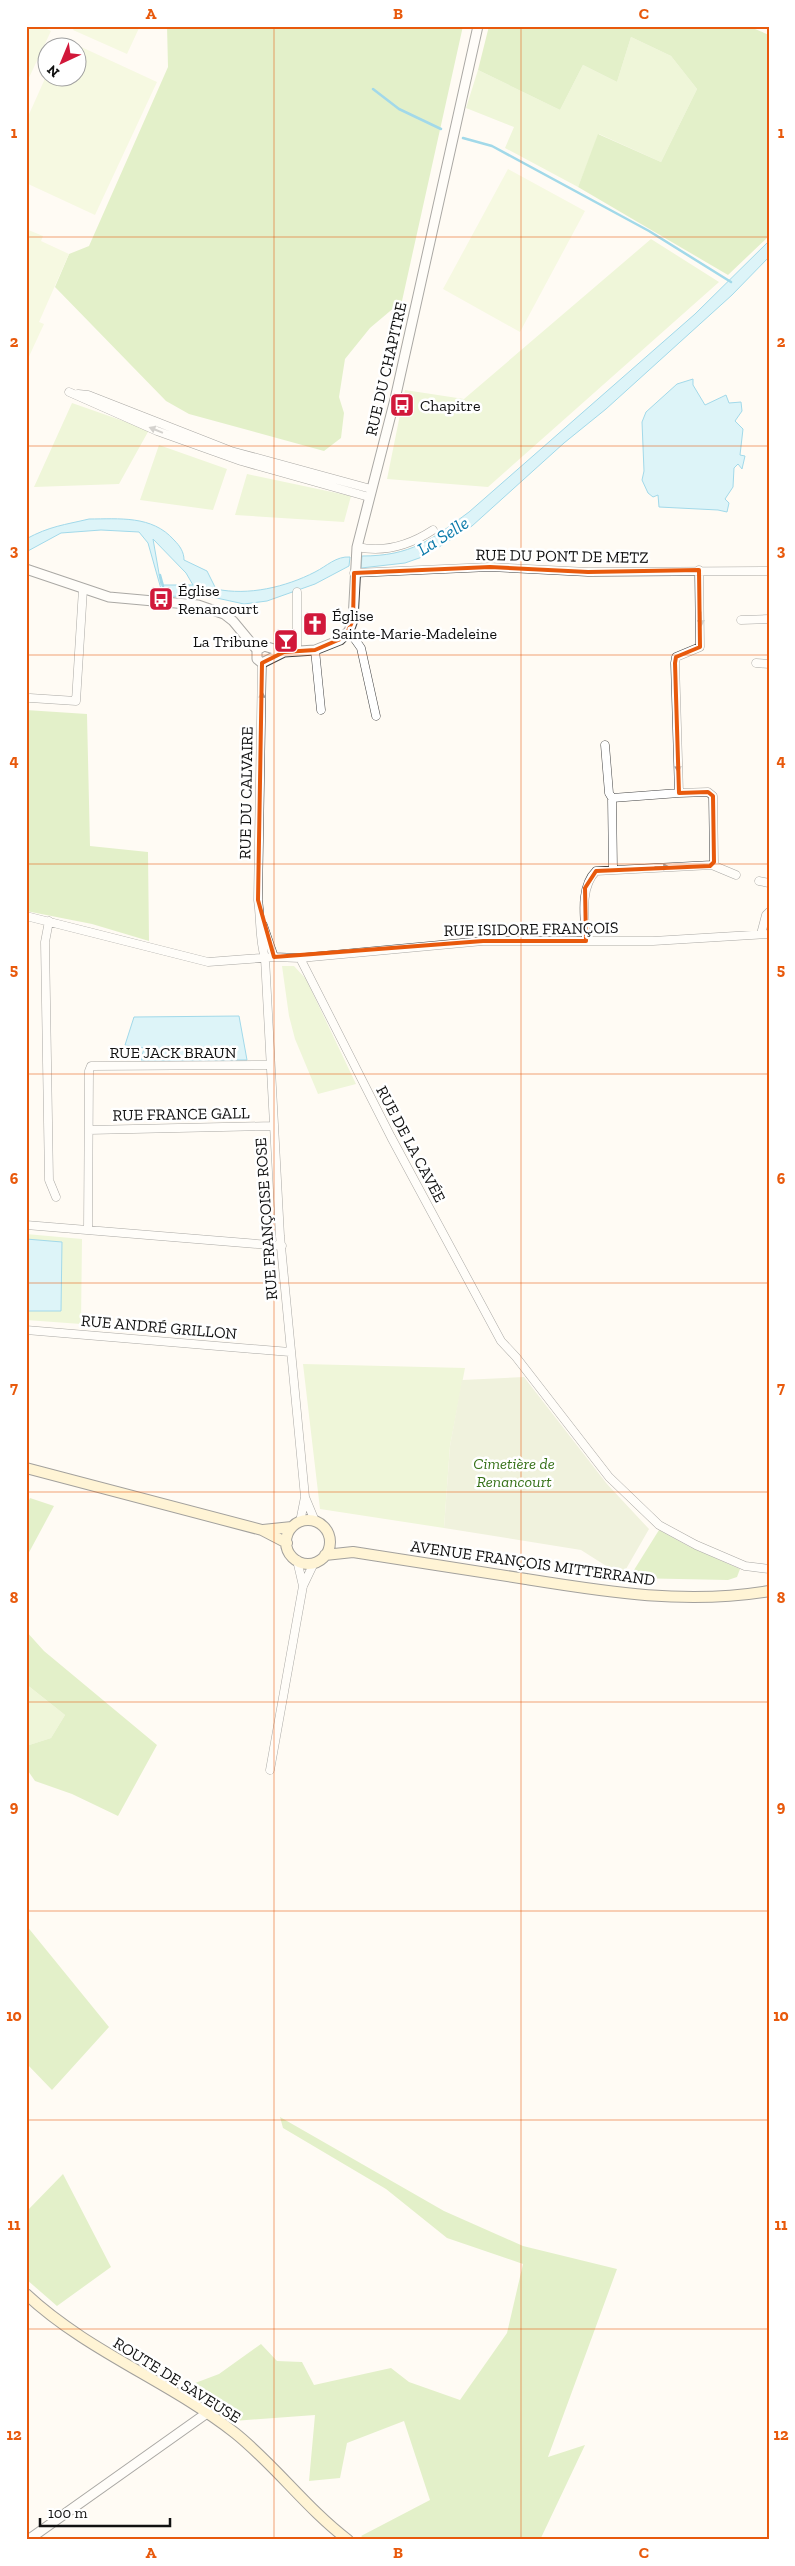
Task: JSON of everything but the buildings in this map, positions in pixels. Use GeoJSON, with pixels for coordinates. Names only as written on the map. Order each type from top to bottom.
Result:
{"type":"FeatureCollection","features":[{"type":"Feature","properties":{"kind":"main road"},"geometry":{"type":"LineString","coordinates":[[26,1468],[262,1530],[287,1544]]}},
{"type":"Feature","properties":{"kind":"main road"},"geometry":{"type":"LineString","coordinates":[[262,1530],[315,1521],[324,1526],[330,1539],[325,1555],[314,1562],[305,1563],[297,1560],[289,1552],[287,1544],[296,1525]]}},
{"type":"Feature","properties":{"kind":"main road","name":"AVENUE FRANÇOIS MITTERRAND"},"geometry":{"type":"LineString","coordinates":[[330,1539],[353,1552]]}},
{"type":"Feature","properties":{"kind":"main road","name":"AVENUE FRANÇOIS MITTERRAND"},"geometry":{"type":"LineString","coordinates":[[325,1555],[353,1552],[624,1594],[711,1597],[769,1591]]}},
{"type":"Feature","properties":{"kind":"main road","name":"ROUTE DE SAVEUSE"},"geometry":{"type":"LineString","coordinates":[[26,2294],[45,2311],[82,2338],[207,2413],[258,2454],[348,2540]]}},
{"type":"Feature","properties":{"kind":"street","name":"RUE DU CHAPITRE"},"geometry":{"type":"LineString","coordinates":[[349,631],[353,614],[357,551],[395,399],[478,26]]}},
{"type":"Feature","properties":{"kind":"street"},"geometry":{"type":"LineString","coordinates":[[70,392],[157,431],[241,461],[370,493]]}},
{"type":"Feature","properties":{"kind":"street"},"geometry":{"type":"LineString","coordinates":[[357,551],[400,547],[415,542],[433,530]]}},
{"type":"Feature","properties":{"kind":"street","name":"RUE DU PONT DE METZ"},"geometry":{"type":"LineString","coordinates":[[355,570],[490,567],[588,572],[769,571]]}},
{"type":"Feature","properties":{"kind":"street"},"geometry":{"type":"LineString","coordinates":[[26,569],[109,598],[198,605],[233,621],[257,650],[257,659],[266,661],[284,652]]}},
{"type":"Feature","properties":{"kind":"street"},"geometry":{"type":"LineString","coordinates":[[679,793],[675,663],[676,657],[700,647],[700,570]]}},
{"type":"Feature","properties":{"kind":"street"},"geometry":{"type":"LineString","coordinates":[[30,698],[76,701],[83,590]]}},
{"type":"Feature","properties":{"kind":"street"},"geometry":{"type":"LineString","coordinates":[[297,592],[297,651]]}},
{"type":"Feature","properties":{"kind":"street"},"geometry":{"type":"LineString","coordinates":[[741,620],[769,619]]}},
{"type":"Feature","properties":{"kind":"street"},"geometry":{"type":"LineString","coordinates":[[257,650],[264,646],[284,652],[315,650],[340,640],[349,631],[361,648],[376,716]]}},
{"type":"Feature","properties":{"kind":"street"},"geometry":{"type":"LineString","coordinates":[[266,661],[272,654],[270,649]]}},
{"type":"Feature","properties":{"kind":"street"},"geometry":{"type":"LineString","coordinates":[[315,650],[321,710]]}},
{"type":"Feature","properties":{"kind":"street","name":"RUE DU CALVAIRE"},"geometry":{"type":"LineString","coordinates":[[266,661],[258,900],[262,923],[274,957]]}},
{"type":"Feature","properties":{"kind":"street"},"geometry":{"type":"LineString","coordinates":[[756,663],[769,664]]}},
{"type":"Feature","properties":{"kind":"street"},"geometry":{"type":"LineString","coordinates":[[605,745],[609,793],[612,798],[613,868]]}},
{"type":"Feature","properties":{"kind":"street"},"geometry":{"type":"LineString","coordinates":[[612,798],[708,792],[713,796],[714,862],[712,865]]}},
{"type":"Feature","properties":{"kind":"street"},"geometry":{"type":"LineString","coordinates":[[586,941],[586,888],[589,878],[596,871],[613,868],[712,865],[736,875]]}},
{"type":"Feature","properties":{"kind":"street"},"geometry":{"type":"LineString","coordinates":[[759,881],[769,883]]}},
{"type":"Feature","properties":{"kind":"street"},"geometry":{"type":"LineString","coordinates":[[765,934],[766,915],[769,912]]}},
{"type":"Feature","properties":{"kind":"street","name":"RUE ISIDORE FRANÇOIS"},"geometry":{"type":"LineString","coordinates":[[26,916],[201,961],[226,962],[274,957],[300,958],[483,941],[653,941],[765,934]]}},
{"type":"Feature","properties":{"kind":"street"},"geometry":{"type":"LineString","coordinates":[[49,921],[45,942],[49,1180],[56,1197]]}},
{"type":"Feature","properties":{"kind":"street","name":"RUE DU CALVAIRE"},"geometry":{"type":"LineString","coordinates":[[262,923],[261,945],[265,958]]}},
{"type":"Feature","properties":{"kind":"street","name":"RUE FRANÇOISE ROSE"},"geometry":{"type":"LineString","coordinates":[[265,958],[273,1126],[290,1352],[305,1497]]}},
{"type":"Feature","properties":{"kind":"street","name":"RUE DE LA CAVÉE"},"geometry":{"type":"LineString","coordinates":[[300,958],[391,1136],[501,1341],[516,1357],[609,1477],[658,1525],[696,1545],[745,1566],[769,1569]]}},
{"type":"Feature","properties":{"kind":"street","name":"RUE JACK BRAUN"},"geometry":{"type":"LineString","coordinates":[[88,1230],[89,1071],[91,1066],[270,1065]]}},
{"type":"Feature","properties":{"kind":"street","name":"RUE FRANCE GALL"},"geometry":{"type":"LineString","coordinates":[[89,1130],[273,1126]]}},
{"type":"Feature","properties":{"kind":"street"},"geometry":{"type":"LineString","coordinates":[[26,1225],[282,1246]]}},
{"type":"Feature","properties":{"kind":"street","name":"RUE ANDRÉ GRILLON"},"geometry":{"type":"LineString","coordinates":[[26,1330],[290,1352]]}},
{"type":"Feature","properties":{"kind":"street"},"geometry":{"type":"LineString","coordinates":[[305,1497],[315,1521]]}},
{"type":"Feature","properties":{"kind":"street"},"geometry":{"type":"LineString","coordinates":[[296,1525],[305,1497]]}},
{"type":"Feature","properties":{"kind":"street"},"geometry":{"type":"LineString","coordinates":[[297,1560],[303,1586]]}},
{"type":"Feature","properties":{"kind":"street"},"geometry":{"type":"LineString","coordinates":[[270,1770],[303,1586],[314,1562]]}},
{"type":"Feature","properties":{"kind":"street"},"geometry":{"type":"LineString","coordinates":[[28,2540],[207,2413]]}},
{"type":"Feature","properties":{"kind":"highlighted area"},"geometry":{"type":"Polygon","coordinates":[[[490,567],[588,572],[699,570],[700,647],[676,657],[675,663],[679,793],[708,792],[713,796],[714,862],[710,866],[596,871],[585,888],[586,941],[483,941],[274,957],[258,900],[262,663],[284,652],[315,650],[345,637],[353,620],[354,573],[490,567]]]}},
{"type":"Feature","properties":{"kind":"green space"},"geometry":{"type":"Polygon","coordinates":[[[26,26],[41,26],[51,31],[48,38],[38,38],[38,59],[26,84],[26,26]]]}},
{"type":"Feature","properties":{"kind":"green space"},"geometry":{"type":"Polygon","coordinates":[[[75,26],[140,26],[127,54],[73,30],[75,26]]]}},
{"type":"Feature","properties":{"kind":"green space"},"geometry":{"type":"Polygon","coordinates":[[[167,26],[463,26],[402,301],[370,328],[345,359],[339,397],[344,413],[341,438],[324,451],[189,414],[166,401],[55,287],[69,254],[89,246],[168,67],[167,26]]]}},
{"type":"Feature","properties":{"kind":"green space"},"geometry":{"type":"Polygon","coordinates":[[[489,26],[748,26],[769,35],[769,236],[728,275],[578,187],[598,134],[661,162],[697,89],[671,56],[631,37],[617,82],[583,65],[560,110],[478,70],[489,26]]]}},
{"type":"Feature","properties":{"kind":"green space"},"geometry":{"type":"Polygon","coordinates":[[[631,37],[671,56],[697,89],[661,162],[599,134],[578,187],[505,148],[514,127],[466,108],[478,70],[560,110],[583,65],[617,82],[631,37]]]}},
{"type":"Feature","properties":{"kind":"green space"},"geometry":{"type":"Polygon","coordinates":[[[88,50],[157,82],[95,215],[26,183],[26,121],[41,88],[88,88],[88,50]]]}},
{"type":"Feature","properties":{"kind":"green space"},"geometry":{"type":"Polygon","coordinates":[[[508,169],[585,211],[520,332],[443,289],[508,169]]]}},
{"type":"Feature","properties":{"kind":"green space"},"geometry":{"type":"Polygon","coordinates":[[[26,229],[43,236],[41,241],[69,254],[39,322],[44,324],[26,363],[26,229]]]}},
{"type":"Feature","properties":{"kind":"green space"},"geometry":{"type":"Polygon","coordinates":[[[651,239],[719,282],[488,487],[387,479],[405,390],[464,399],[651,239]]]}},
{"type":"Feature","properties":{"kind":"green space"},"geometry":{"type":"Polygon","coordinates":[[[72,403],[149,430],[119,484],[34,487],[72,403]]]}},
{"type":"Feature","properties":{"kind":"green space"},"geometry":{"type":"Polygon","coordinates":[[[159,445],[227,469],[213,510],[140,500],[159,445]]]}},
{"type":"Feature","properties":{"kind":"green space"},"geometry":{"type":"Polygon","coordinates":[[[247,474],[351,496],[344,522],[235,515],[247,474]]]}},
{"type":"Feature","properties":{"kind":"green space"},"geometry":{"type":"Polygon","coordinates":[[[26,710],[87,714],[90,846],[148,852],[149,941],[92,924],[26,911],[26,710]]]}},
{"type":"Feature","properties":{"kind":"green space"},"geometry":{"type":"Polygon","coordinates":[[[282,966],[294,966],[306,979],[356,1084],[318,1094],[295,1039],[289,1016],[282,966]]]}},
{"type":"Feature","properties":{"kind":"green space"},"geometry":{"type":"Polygon","coordinates":[[[26,1234],[82,1239],[81,1324],[26,1320],[26,1234]]]}},
{"type":"Feature","properties":{"kind":"green space"},"geometry":{"type":"Polygon","coordinates":[[[303,1364],[465,1368],[450,1446],[444,1528],[320,1509],[303,1364]]]}},
{"type":"Feature","properties":{"kind":"green space","name":"Cimetière de Renancourt"},"geometry":{"type":"Polygon","coordinates":[[[524,1377],[607,1484],[649,1529],[622,1576],[581,1550],[444,1528],[450,1446],[462,1380],[524,1377]]]}},
{"type":"Feature","properties":{"kind":"green space"},"geometry":{"type":"Polygon","coordinates":[[[30,1498],[54,1506],[26,1558],[26,1507],[30,1498]]]}},
{"type":"Feature","properties":{"kind":"green space"},"geometry":{"type":"Polygon","coordinates":[[[659,1530],[690,1547],[740,1569],[737,1577],[728,1580],[629,1578],[659,1530]]]}},
{"type":"Feature","properties":{"kind":"green space"},"geometry":{"type":"Polygon","coordinates":[[[26,1631],[44,1651],[157,1745],[118,1816],[72,1794],[35,1781],[26,1768],[26,1746],[51,1738],[65,1715],[26,1684],[26,1631]]]}},
{"type":"Feature","properties":{"kind":"green space"},"geometry":{"type":"Polygon","coordinates":[[[26,1684],[65,1715],[51,1738],[26,1746],[26,1684]]]}},
{"type":"Feature","properties":{"kind":"green space"},"geometry":{"type":"Polygon","coordinates":[[[26,1925],[109,2027],[52,2090],[26,2063],[26,1925]]]}},
{"type":"Feature","properties":{"kind":"green space"},"geometry":{"type":"Polygon","coordinates":[[[280,2117],[444,2211],[523,2246],[617,2269],[548,2457],[585,2445],[540,2540],[366,2540],[361,2536],[430,2500],[404,2421],[347,2443],[340,2478],[309,2481],[315,2415],[234,2421],[182,2388],[219,2374],[261,2344],[277,2361],[302,2362],[314,2385],[391,2368],[409,2382],[460,2400],[507,2333],[523,2264],[447,2238],[386,2189],[283,2128],[280,2117]]]}},
{"type":"Feature","properties":{"kind":"green space"},"geometry":{"type":"Polygon","coordinates":[[[63,2174],[111,2267],[57,2306],[26,2279],[26,2212],[63,2174]]]}},
{"type":"Feature","properties":{"kind":"water","name":"La Selle"},"geometry":{"type":"Polygon","coordinates":[[[769,241],[769,257],[732,295],[606,409],[564,443],[472,526],[425,556],[405,563],[361,568],[362,556],[394,553],[420,544],[443,531],[469,512],[695,314],[769,241]]]}},
{"type":"Feature","properties":{"kind":"water"},"geometry":{"type":"Polygon","coordinates":[[[693,379],[693,385],[705,405],[726,395],[729,403],[741,402],[742,411],[735,421],[743,429],[740,455],[745,456],[742,469],[738,464],[734,468],[733,487],[725,499],[729,503],[727,512],[659,507],[658,495],[653,497],[648,493],[642,480],[644,471],[642,422],[646,412],[677,384],[693,379]]]}},
{"type":"Feature","properties":{"kind":"water"},"geometry":{"type":"Polygon","coordinates":[[[89,519],[134,520],[156,526],[178,545],[184,560],[207,571],[216,589],[254,591],[267,589],[292,582],[345,557],[350,557],[349,566],[315,584],[267,601],[244,604],[212,597],[163,596],[148,543],[139,532],[101,530],[61,533],[26,552],[26,539],[50,529],[89,519]],[[153,539],[161,585],[193,585],[186,573],[153,539]]]}},
{"type":"Feature","properties":{"kind":"water"},"geometry":{"type":"Polygon","coordinates":[[[239,1016],[247,1060],[141,1060],[144,1048],[125,1045],[134,1017],[239,1016]]]}},
{"type":"Feature","properties":{"kind":"water"},"geometry":{"type":"Polygon","coordinates":[[[26,1239],[62,1242],[61,1311],[26,1311],[26,1239]]]}},
{"type":"Feature","properties":{"kind":"waterway"},"geometry":{"type":"LineString","coordinates":[[373,89],[399,109],[441,129]]}},
{"type":"Feature","properties":{"kind":"waterway"},"geometry":{"type":"LineString","coordinates":[[463,138],[492,146],[649,231],[731,282]]}},
{"type":"Feature","properties":{"kind":"waterway"},"geometry":{"type":"LineString","coordinates":[[160,575],[163,586]]}},
{"type":"Feature","properties":{"kind":"place","name":"Chapitre"},"geometry":{"type":"Point","coordinates":[402,405]}},
{"type":"Feature","properties":{"kind":"place","name":"Église Renancourt"},"geometry":{"type":"Point","coordinates":[161,599]}},
{"type":"Feature","properties":{"kind":"place","name":"Église Sainte-Marie-Madeleine"},"geometry":{"type":"Point","coordinates":[315,624]}},
{"type":"Feature","properties":{"kind":"place","name":"La Tribune"},"geometry":{"type":"Point","coordinates":[286,641]}}]}
